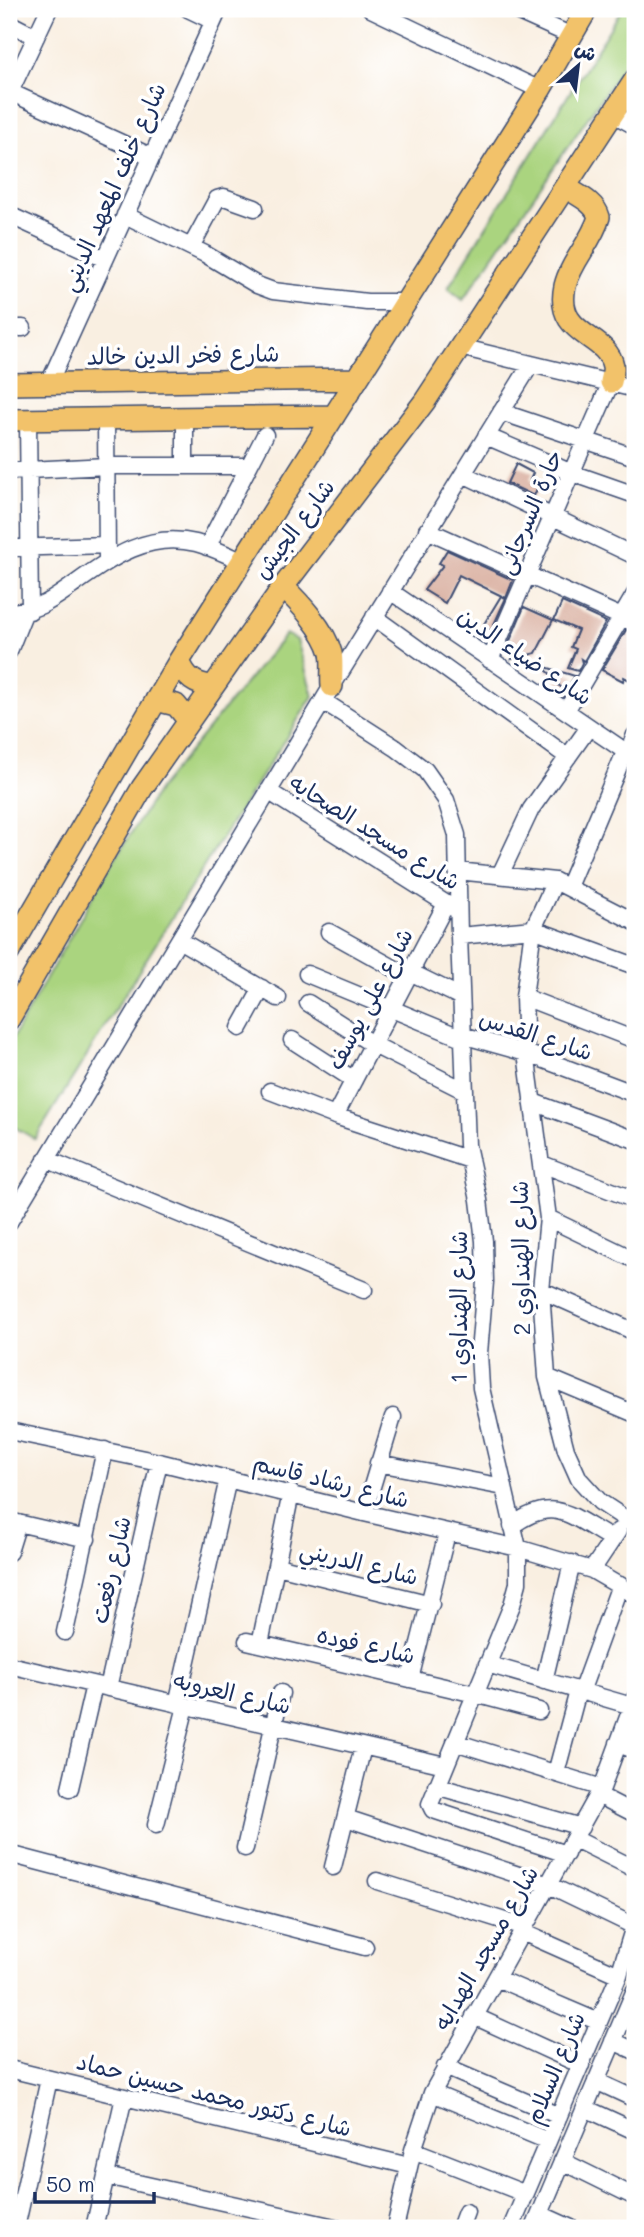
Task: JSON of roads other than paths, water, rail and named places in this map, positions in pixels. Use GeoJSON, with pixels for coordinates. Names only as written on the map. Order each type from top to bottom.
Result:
{"type":"FeatureCollection","features":[{"type":"Feature","properties":{"kind":"main road","name":"شارع الجيش"},"geometry":{"type":"LineString","coordinates":[[9,952],[179,661],[540,90],[587,9]]}},
{"type":"Feature","properties":{"kind":"main road","name":"شارع الجيش"},"geometry":{"type":"LineString","coordinates":[[9,1019],[142,788],[283,587],[425,401],[635,80]]}},
{"type":"Feature","properties":{"kind":"main road"},"geometry":{"type":"LineString","coordinates":[[565,187],[592,205],[599,217],[565,286],[565,308],[576,329],[607,352],[613,367],[611,382]]}},
{"type":"Feature","properties":{"kind":"main road","name":"شارع فخر الدين خالد"},"geometry":{"type":"LineString","coordinates":[[9,384],[357,379]]}},
{"type":"Feature","properties":{"kind":"main road"},"geometry":{"type":"LineString","coordinates":[[18,419],[334,416]]}},
{"type":"Feature","properties":{"kind":"main road"},"geometry":{"type":"LineString","coordinates":[[283,587],[302,606],[325,640],[331,654],[327,694]]}},
{"type":"Feature","properties":{"kind":"main road"},"geometry":{"type":"LineString","coordinates":[[179,661],[183,672],[191,681],[202,686],[213,686]]}},
{"type":"Feature","properties":{"kind":"main road"},"geometry":{"type":"LineString","coordinates":[[156,700],[176,705],[189,721]]}},
{"type":"Feature","properties":{"kind":"street"},"geometry":{"type":"LineString","coordinates":[[49,9],[10,87],[152,157]]}},
{"type":"Feature","properties":{"kind":"street"},"geometry":{"type":"LineString","coordinates":[[188,9],[216,15]]}},
{"type":"Feature","properties":{"kind":"street"},"geometry":{"type":"LineString","coordinates":[[372,9],[540,90]]}},
{"type":"Feature","properties":{"kind":"street"},"geometry":{"type":"LineString","coordinates":[[512,9],[572,36]]}},
{"type":"Feature","properties":{"kind":"street","name":"شارع خلف المعهد الديني"},"geometry":{"type":"LineString","coordinates":[[49,383],[216,15]]}},
{"type":"Feature","properties":{"kind":"street"},"geometry":{"type":"LineString","coordinates":[[9,23],[36,37]]}},
{"type":"Feature","properties":{"kind":"street"},"geometry":{"type":"LineString","coordinates":[[612,114],[635,125]]}},
{"type":"Feature","properties":{"kind":"street"},"geometry":{"type":"LineString","coordinates":[[191,247],[217,199],[224,197],[255,208]]}},
{"type":"Feature","properties":{"kind":"street"},"geometry":{"type":"LineString","coordinates":[[9,215],[105,260]]}},
{"type":"Feature","properties":{"kind":"street"},"geometry":{"type":"LineString","coordinates":[[125,215],[272,291],[367,302],[406,302]]}},
{"type":"Feature","properties":{"kind":"street"},"geometry":{"type":"LineString","coordinates":[[460,347],[635,389]]}},
{"type":"Feature","properties":{"kind":"street"},"geometry":{"type":"LineString","coordinates":[[9,1222],[327,694],[531,364]]}},
{"type":"Feature","properties":{"kind":"street","name":"حارة السرجانى"},"geometry":{"type":"LineString","coordinates":[[490,660],[611,382]]}},
{"type":"Feature","properties":{"kind":"street"},"geometry":{"type":"LineString","coordinates":[[501,412],[635,457]]}},
{"type":"Feature","properties":{"kind":"street"},"geometry":{"type":"LineString","coordinates":[[21,611],[49,602],[107,553],[106,418]]}},
{"type":"Feature","properties":{"kind":"street"},"geometry":{"type":"LineString","coordinates":[[185,418],[185,466]]}},
{"type":"Feature","properties":{"kind":"street"},"geometry":{"type":"LineString","coordinates":[[9,651],[21,611],[29,547],[29,470],[18,419]]}},
{"type":"Feature","properties":{"kind":"street"},"geometry":{"type":"LineString","coordinates":[[207,547],[265,435]]}},
{"type":"Feature","properties":{"kind":"street"},"geometry":{"type":"LineString","coordinates":[[486,436],[572,473],[635,495]]}},
{"type":"Feature","properties":{"kind":"street"},"geometry":{"type":"LineString","coordinates":[[9,471],[107,466],[249,466]]}},
{"type":"Feature","properties":{"kind":"street"},"geometry":{"type":"LineString","coordinates":[[463,474],[635,556]]}},
{"type":"Feature","properties":{"kind":"street"},"geometry":{"type":"LineString","coordinates":[[428,530],[629,620]]}},
{"type":"Feature","properties":{"kind":"street"},"geometry":{"type":"LineString","coordinates":[[9,548],[107,553],[150,542],[173,540],[207,547],[242,561]]}},
{"type":"Feature","properties":{"kind":"street","name":"شارع ضياء الدين"},"geometry":{"type":"LineString","coordinates":[[390,591],[629,754]]}},
{"type":"Feature","properties":{"kind":"street"},"geometry":{"type":"LineString","coordinates":[[566,712],[629,620],[635,594]]}},
{"type":"Feature","properties":{"kind":"street"},"geometry":{"type":"LineString","coordinates":[[374,617],[568,757]]}},
{"type":"Feature","properties":{"kind":"street","name":"شارع الهنداوي 1"},"geometry":{"type":"LineString","coordinates":[[327,694],[425,770],[446,800],[457,835],[457,871],[452,907],[459,936],[470,1160],[484,1241],[485,1282],[479,1353],[481,1388],[518,1548],[518,1583],[512,1605],[430,1801],[430,1808],[566,1854]]}},
{"type":"Feature","properties":{"kind":"street"},"geometry":{"type":"LineString","coordinates":[[500,875],[531,809],[589,727]]}},
{"type":"Feature","properties":{"kind":"street","name":"شارع الهنداوي 2"},"geometry":{"type":"LineString","coordinates":[[630,1522],[600,1502],[579,1479],[566,1450],[547,1377],[541,1290],[548,1218],[526,1053],[524,997],[533,929],[561,884],[629,754],[635,735]]}},
{"type":"Feature","properties":{"kind":"street","name":"شارع مسجد الصحابه"},"geometry":{"type":"LineString","coordinates":[[268,791],[452,907]]}},
{"type":"Feature","properties":{"kind":"street"},"geometry":{"type":"LineString","coordinates":[[457,871],[561,884],[635,922]]}},
{"type":"Feature","properties":{"kind":"street","name":"شارع على يوسف"},"geometry":{"type":"LineString","coordinates":[[335,1116],[409,974],[452,907]]}},
{"type":"Feature","properties":{"kind":"street"},"geometry":{"type":"LineString","coordinates":[[459,936],[533,929],[635,967]]}},
{"type":"Feature","properties":{"kind":"street"},"geometry":{"type":"LineString","coordinates":[[329,932],[409,974],[461,997]]}},
{"type":"Feature","properties":{"kind":"street"},"geometry":{"type":"LineString","coordinates":[[179,940],[278,998]]}},
{"type":"Feature","properties":{"kind":"street","name":"شارع القدس"},"geometry":{"type":"LineString","coordinates":[[307,974],[462,1036],[526,1053],[635,1094]]}},
{"type":"Feature","properties":{"kind":"street"},"geometry":{"type":"LineString","coordinates":[[240,1028],[262,988]]}},
{"type":"Feature","properties":{"kind":"street"},"geometry":{"type":"LineString","coordinates":[[524,997],[635,1040]]}},
{"type":"Feature","properties":{"kind":"street"},"geometry":{"type":"LineString","coordinates":[[308,1003],[372,1044],[465,1091]]}},
{"type":"Feature","properties":{"kind":"street"},"geometry":{"type":"LineString","coordinates":[[292,1040],[354,1080]]}},
{"type":"Feature","properties":{"kind":"street"},"geometry":{"type":"LineString","coordinates":[[270,1091],[335,1116],[470,1160]]}},
{"type":"Feature","properties":{"kind":"street"},"geometry":{"type":"LineString","coordinates":[[533,1102],[635,1140]]}},
{"type":"Feature","properties":{"kind":"street"},"geometry":{"type":"LineString","coordinates":[[46,1159],[363,1290]]}},
{"type":"Feature","properties":{"kind":"street"},"geometry":{"type":"LineString","coordinates":[[542,1164],[635,1200]]}},
{"type":"Feature","properties":{"kind":"street"},"geometry":{"type":"LineString","coordinates":[[548,1218],[635,1260]]}},
{"type":"Feature","properties":{"kind":"street"},"geometry":{"type":"LineString","coordinates":[[541,1290],[635,1332]]}},
{"type":"Feature","properties":{"kind":"street"},"geometry":{"type":"LineString","coordinates":[[547,1377],[635,1414]]}},
{"type":"Feature","properties":{"kind":"street"},"geometry":{"type":"LineString","coordinates":[[364,1513],[393,1417]]}},
{"type":"Feature","properties":{"kind":"street","name":"شارع رشاد قاسم"},"geometry":{"type":"LineString","coordinates":[[9,1431],[159,1462],[518,1548],[592,1570],[635,1595]]}},
{"type":"Feature","properties":{"kind":"street"},"geometry":{"type":"LineString","coordinates":[[65,1632],[105,1450]]}},
{"type":"Feature","properties":{"kind":"street","name":"شارع رفعت"},"geometry":{"type":"LineString","coordinates":[[70,1788],[101,1686],[159,1462]]}},
{"type":"Feature","properties":{"kind":"street"},"geometry":{"type":"LineString","coordinates":[[378,1462],[504,1487]]}},
{"type":"Feature","properties":{"kind":"street"},"geometry":{"type":"LineString","coordinates":[[156,1825],[228,1479]]}},
{"type":"Feature","properties":{"kind":"street"},"geometry":{"type":"LineString","coordinates":[[277,1566],[290,1493]]}},
{"type":"Feature","properties":{"kind":"street"},"geometry":{"type":"LineString","coordinates":[[512,1527],[528,1514],[554,1510],[612,1539]]}},
{"type":"Feature","properties":{"kind":"street"},"geometry":{"type":"LineString","coordinates":[[9,1552],[13,1522],[87,1539]]}},
{"type":"Feature","properties":{"kind":"street"},"geometry":{"type":"LineString","coordinates":[[592,1570],[612,1539],[630,1522]]}},
{"type":"Feature","properties":{"kind":"street"},"geometry":{"type":"LineString","coordinates":[[410,1679],[447,1533]]}},
{"type":"Feature","properties":{"kind":"street"},"geometry":{"type":"LineString","coordinates":[[544,1681],[572,1563]]}},
{"type":"Feature","properties":{"kind":"street","name":"شارع الدريني"},"geometry":{"type":"LineString","coordinates":[[277,1566],[431,1604]]}},
{"type":"Feature","properties":{"kind":"street","name":"شارع فوده"},"geometry":{"type":"LineString","coordinates":[[277,1566],[253,1643],[539,1711]]}},
{"type":"Feature","properties":{"kind":"street"},"geometry":{"type":"LineString","coordinates":[[556,1773],[579,1691],[620,1585]]}},
{"type":"Feature","properties":{"kind":"street"},"geometry":{"type":"LineString","coordinates":[[487,1664],[579,1691],[634,1702]]}},
{"type":"Feature","properties":{"kind":"street","name":"شارع العروبه"},"geometry":{"type":"LineString","coordinates":[[9,1665],[445,1765]]}},
{"type":"Feature","properties":{"kind":"street"},"geometry":{"type":"LineString","coordinates":[[244,1848],[281,1693]]}},
{"type":"Feature","properties":{"kind":"street","name":"شارع مسجد الهدايه"},"geometry":{"type":"LineString","coordinates":[[395,2228],[411,2158],[432,2094],[600,1791],[634,1702]]}},
{"type":"Feature","properties":{"kind":"street"},"geometry":{"type":"LineString","coordinates":[[455,1742],[556,1773],[600,1791],[635,1814]]}},
{"type":"Feature","properties":{"kind":"street"},"geometry":{"type":"LineString","coordinates":[[618,1743],[635,1751]]}},
{"type":"Feature","properties":{"kind":"street"},"geometry":{"type":"LineString","coordinates":[[334,1867],[363,1746]]}},
{"type":"Feature","properties":{"kind":"street"},"geometry":{"type":"LineString","coordinates":[[436,1786],[578,1833],[635,1869]]}},
{"type":"Feature","properties":{"kind":"street"},"geometry":{"type":"LineString","coordinates":[[346,1818],[549,1885],[635,1925]]}},
{"type":"Feature","properties":{"kind":"street"},"geometry":{"type":"LineString","coordinates":[[9,1854],[365,1947]]}},
{"type":"Feature","properties":{"kind":"street"},"geometry":{"type":"LineString","coordinates":[[377,1881],[523,1929],[619,1975]]}},
{"type":"Feature","properties":{"kind":"street","name":"شارع السلام"},"geometry":{"type":"LineString","coordinates":[[511,2228],[619,1975],[635,1925]]}},
{"type":"Feature","properties":{"kind":"street"},"geometry":{"type":"LineString","coordinates":[[496,1978],[599,2022]]}},
{"type":"Feature","properties":{"kind":"street","name":"شارع السلام"},"geometry":{"type":"LineString","coordinates":[[537,2221],[635,1990]]}},
{"type":"Feature","properties":{"kind":"street"},"geometry":{"type":"LineString","coordinates":[[474,2016],[581,2065]]}},
{"type":"Feature","properties":{"kind":"street"},"geometry":{"type":"LineString","coordinates":[[613,2041],[635,2051]]}},
{"type":"Feature","properties":{"kind":"street"},"geometry":{"type":"LineString","coordinates":[[445,2067],[559,2116]]}},
{"type":"Feature","properties":{"kind":"street","name":"شارع دكتور محمد حسين حماد"},"geometry":{"type":"LineString","coordinates":[[9,2069],[124,2097],[411,2158],[526,2194]]}},
{"type":"Feature","properties":{"kind":"street"},"geometry":{"type":"LineString","coordinates":[[16,2228],[50,2079]]}},
{"type":"Feature","properties":{"kind":"street"},"geometry":{"type":"LineString","coordinates":[[596,2081],[635,2099]]}},
{"type":"Feature","properties":{"kind":"street"},"geometry":{"type":"LineString","coordinates":[[432,2094],[548,2141]]}},
{"type":"Feature","properties":{"kind":"street"},"geometry":{"type":"LineString","coordinates":[[93,2228],[124,2097]]}},
{"type":"Feature","properties":{"kind":"street"},"geometry":{"type":"LineString","coordinates":[[585,2108],[635,2131]]}},
{"type":"Feature","properties":{"kind":"street"},"geometry":{"type":"LineString","coordinates":[[562,2161],[635,2197]]}},
{"type":"Feature","properties":{"kind":"street"},"geometry":{"type":"LineString","coordinates":[[106,2176],[340,2228]]}},
{"type":"Feature","properties":{"kind":"street"},"geometry":{"type":"LineString","coordinates":[[460,2228],[466,2212]]}},
{"type":"Feature","properties":{"kind":"street"},"geometry":{"type":"LineString","coordinates":[[537,2221],[571,2228]]}}]}
